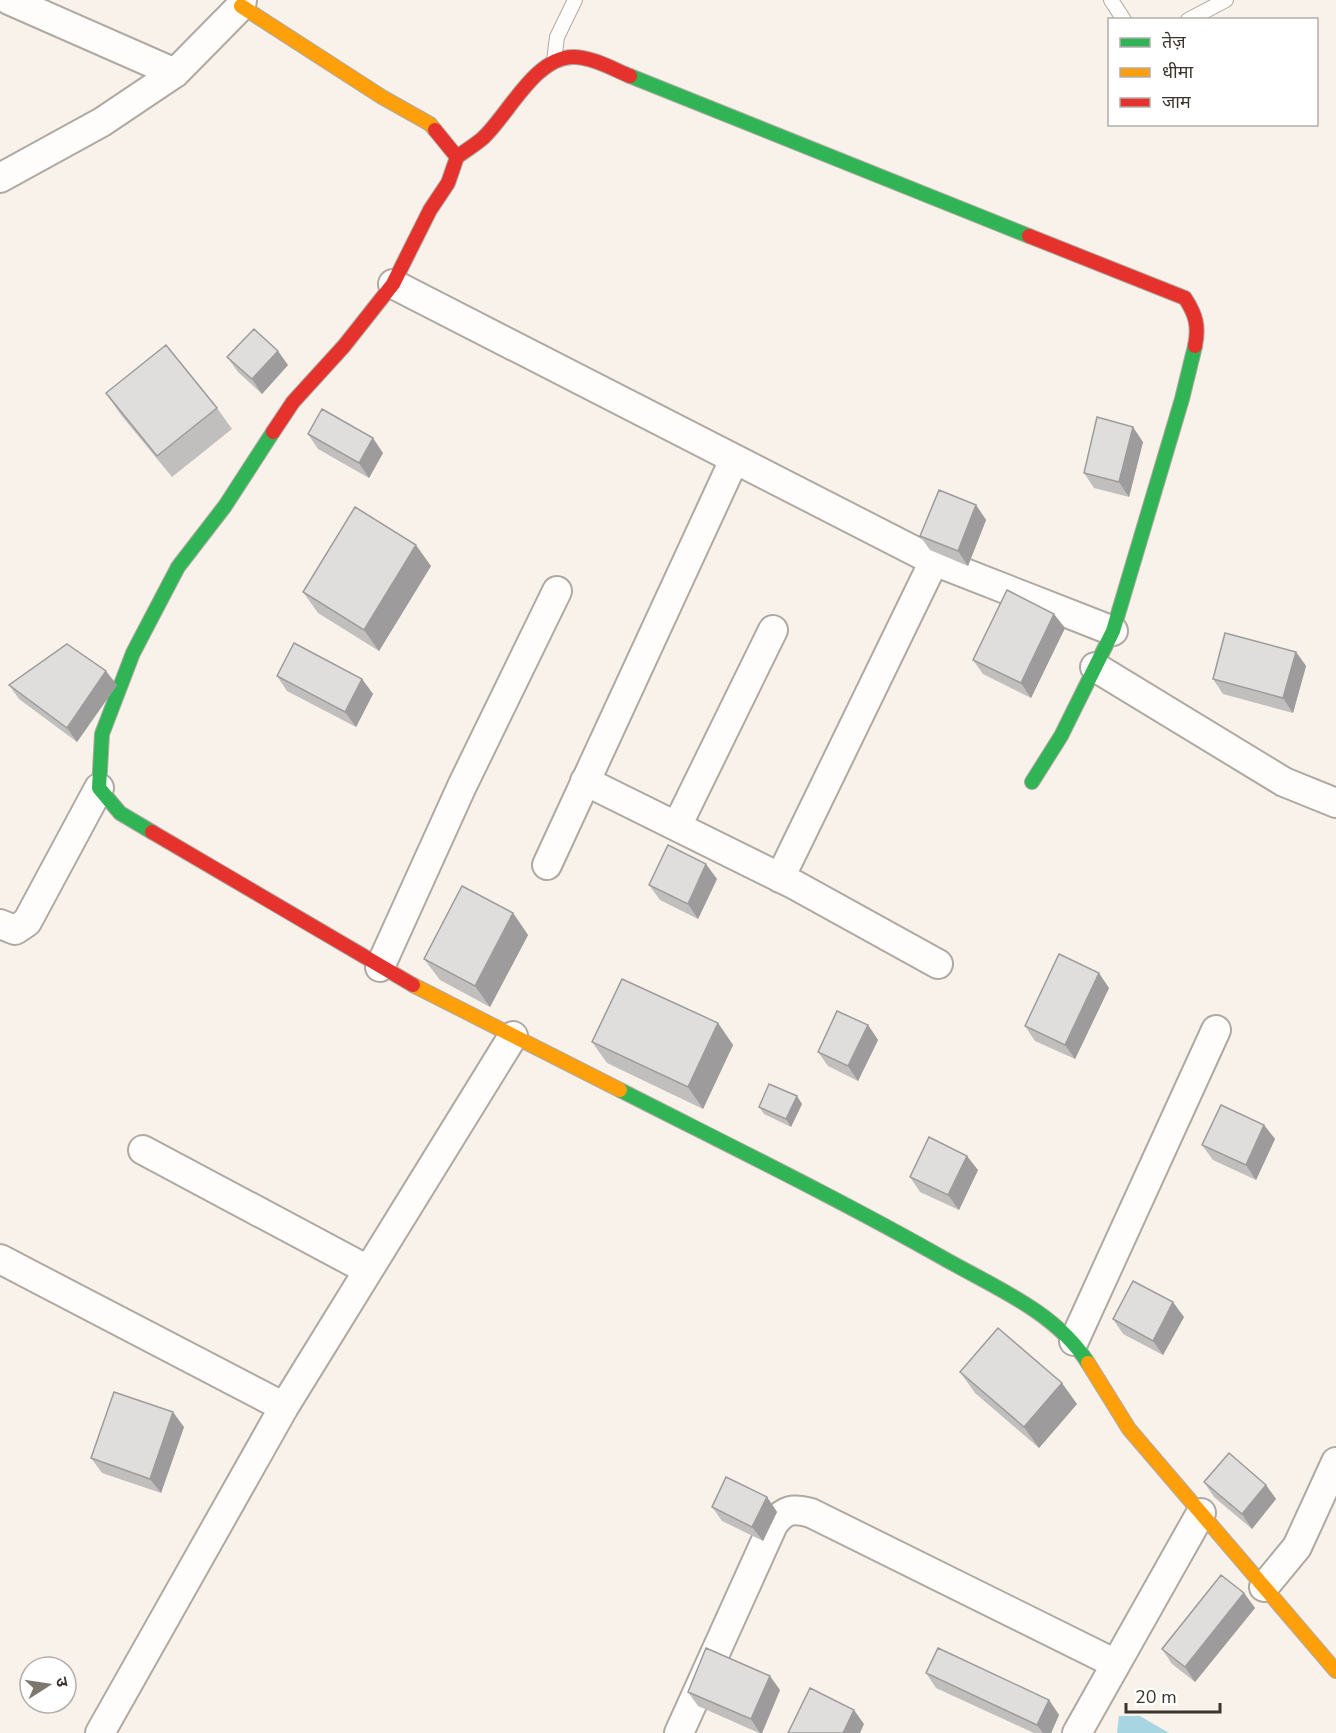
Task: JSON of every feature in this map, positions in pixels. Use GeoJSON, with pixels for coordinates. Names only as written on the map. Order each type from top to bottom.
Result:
{"type":"FeatureCollection","features":[{"type":"Feature","properties":{"kind":"street"},"geometry":{"type":"LineString","coordinates":[[9,0],[175,73]]}},
{"type":"Feature","properties":{"kind":"street"},"geometry":{"type":"LineString","coordinates":[[0,178],[102,122],[175,73],[242,3],[382,97],[430,123],[457,157]]}},
{"type":"Feature","properties":{"kind":"street"},"geometry":{"type":"LineString","coordinates":[[0,924],[15,930],[27,922],[99,788],[102,734],[133,653],[178,567],[225,506],[293,402],[344,346],[393,284],[430,210],[448,183],[457,157],[483,138],[534,77],[554,62],[573,57],[592,61],[1185,298],[1195,313],[1198,331],[1182,399],[1113,631],[1061,736],[1032,782]]}},
{"type":"Feature","properties":{"kind":"street"},"geometry":{"type":"LineString","coordinates":[[393,284],[933,561],[1113,631]]}},
{"type":"Feature","properties":{"kind":"street"},"geometry":{"type":"LineString","coordinates":[[547,865],[734,460]]}},
{"type":"Feature","properties":{"kind":"street"},"geometry":{"type":"LineString","coordinates":[[780,878],[933,561]]}},
{"type":"Feature","properties":{"kind":"street"},"geometry":{"type":"LineString","coordinates":[[380,967],[462,786],[557,591]]}},
{"type":"Feature","properties":{"kind":"street"},"geometry":{"type":"LineString","coordinates":[[676,826],[773,630]]}},
{"type":"Feature","properties":{"kind":"street"},"geometry":{"type":"LineString","coordinates":[[1095,667],[1284,782],[1336,803]]}},
{"type":"Feature","properties":{"kind":"street"},"geometry":{"type":"LineString","coordinates":[[585,781],[780,878],[938,964]]}},
{"type":"Feature","properties":{"kind":"street"},"geometry":{"type":"LineString","coordinates":[[99,788],[120,813],[423,992],[866,1214],[1032,1308],[1074,1341],[1129,1429],[1336,1671]]}},
{"type":"Feature","properties":{"kind":"street"},"geometry":{"type":"LineString","coordinates":[[1074,1341],[1216,1030]]}},
{"type":"Feature","properties":{"kind":"street"},"geometry":{"type":"LineString","coordinates":[[100,1733],[284,1407],[416,1197],[513,1036]]}},
{"type":"Feature","properties":{"kind":"street"},"geometry":{"type":"LineString","coordinates":[[144,1150],[368,1270]]}},
{"type":"Feature","properties":{"kind":"street"},"geometry":{"type":"LineString","coordinates":[[0,1259],[284,1407]]}},
{"type":"Feature","properties":{"kind":"street"},"geometry":{"type":"LineString","coordinates":[[1264,1587],[1298,1547],[1336,1462]]}},
{"type":"Feature","properties":{"kind":"street"},"geometry":{"type":"LineString","coordinates":[[679,1733],[773,1524],[781,1514],[796,1509],[811,1513],[1116,1664]]}},
{"type":"Feature","properties":{"kind":"street"},"geometry":{"type":"LineString","coordinates":[[1077,1733],[1201,1513]]}},
{"type":"Feature","properties":{"kind":"lane"},"geometry":{"type":"LineString","coordinates":[[554,62],[556,37],[575,0]]}},
{"type":"Feature","properties":{"kind":"lane"},"geometry":{"type":"LineString","coordinates":[[1112,0],[1123,18]]}},
{"type":"Feature","properties":{"kind":"lane"},"geometry":{"type":"LineString","coordinates":[[1192,18],[1226,0]]}},
{"type":"Feature","properties":{"kind":"water"},"geometry":{"type":"Polygon","coordinates":[[[1119,1716],[1140,1716],[1169,1733],[1117,1733],[1119,1716]]]}},
{"type":"Feature","properties":{"kind":"building"},"geometry":{"type":"Polygon","coordinates":[[[254,329],[278,351],[252,379],[227,357],[254,329]]]}},
{"type":"Feature","properties":{"kind":"building"},"geometry":{"type":"Polygon","coordinates":[[[166,345],[217,408],[157,456],[106,393],[166,345]]]}},
{"type":"Feature","properties":{"kind":"building"},"geometry":{"type":"Polygon","coordinates":[[[322,409],[373,438],[359,463],[308,434],[322,409]]]}},
{"type":"Feature","properties":{"kind":"building"},"geometry":{"type":"Polygon","coordinates":[[[1097,417],[1133,427],[1119,482],[1084,473],[1097,417]]]}},
{"type":"Feature","properties":{"kind":"building"},"geometry":{"type":"Polygon","coordinates":[[[939,490],[976,505],[958,551],[920,536],[939,490]]]}},
{"type":"Feature","properties":{"kind":"building"},"geometry":{"type":"Polygon","coordinates":[[[355,507],[416,545],[364,630],[303,592],[355,507]]]}},
{"type":"Feature","properties":{"kind":"building"},"geometry":{"type":"Polygon","coordinates":[[[1007,590],[1054,614],[1021,683],[973,660],[1007,590]]]}},
{"type":"Feature","properties":{"kind":"building"},"geometry":{"type":"Polygon","coordinates":[[[1225,633],[1296,652],[1283,698],[1213,679],[1225,633]]]}},
{"type":"Feature","properties":{"kind":"building"},"geometry":{"type":"Polygon","coordinates":[[[294,643],[362,679],[345,712],[277,676],[294,643]]]}},
{"type":"Feature","properties":{"kind":"building"},"geometry":{"type":"Polygon","coordinates":[[[67,644],[106,671],[67,728],[9,685],[67,644]]]}},
{"type":"Feature","properties":{"kind":"building"},"geometry":{"type":"Polygon","coordinates":[[[668,845],[706,864],[688,904],[649,885],[668,845]]]}},
{"type":"Feature","properties":{"kind":"building"},"geometry":{"type":"Polygon","coordinates":[[[462,886],[513,913],[475,986],[424,959],[462,886]]]}},
{"type":"Feature","properties":{"kind":"building"},"geometry":{"type":"Polygon","coordinates":[[[1059,954],[1099,973],[1065,1045],[1025,1026],[1059,954]]]}},
{"type":"Feature","properties":{"kind":"building"},"geometry":{"type":"Polygon","coordinates":[[[622,979],[718,1023],[688,1087],[592,1042],[622,979]]]}},
{"type":"Feature","properties":{"kind":"building"},"geometry":{"type":"Polygon","coordinates":[[[837,1011],[868,1025],[848,1066],[818,1052],[837,1011]]]}},
{"type":"Feature","properties":{"kind":"building"},"geometry":{"type":"Polygon","coordinates":[[[769,1084],[797,1096],[786,1119],[759,1107],[769,1084]]]}},
{"type":"Feature","properties":{"kind":"building"},"geometry":{"type":"Polygon","coordinates":[[[1221,1105],[1264,1125],[1246,1165],[1202,1145],[1221,1105]]]}},
{"type":"Feature","properties":{"kind":"building"},"geometry":{"type":"Polygon","coordinates":[[[929,1137],[967,1156],[948,1195],[910,1177],[929,1137]]]}},
{"type":"Feature","properties":{"kind":"building"},"geometry":{"type":"Polygon","coordinates":[[[1133,1281],[1173,1302],[1153,1341],[1113,1319],[1133,1281]]]}},
{"type":"Feature","properties":{"kind":"building"},"geometry":{"type":"Polygon","coordinates":[[[998,1328],[1062,1383],[1024,1427],[960,1372],[998,1328]]]}},
{"type":"Feature","properties":{"kind":"building"},"geometry":{"type":"Polygon","coordinates":[[[114,1392],[173,1412],[150,1479],[91,1458],[114,1392]]]}},
{"type":"Feature","properties":{"kind":"building"},"geometry":{"type":"Polygon","coordinates":[[[1229,1453],[1266,1485],[1242,1514],[1204,1482],[1229,1453]]]}},
{"type":"Feature","properties":{"kind":"building"},"geometry":{"type":"Polygon","coordinates":[[[726,1477],[767,1497],[752,1527],[712,1507],[726,1477]]]}},
{"type":"Feature","properties":{"kind":"building"},"geometry":{"type":"Polygon","coordinates":[[[1221,1575],[1244,1593],[1185,1667],[1162,1649],[1221,1575]]]}},
{"type":"Feature","properties":{"kind":"building"},"geometry":{"type":"Polygon","coordinates":[[[706,1648],[770,1676],[751,1719],[688,1692],[706,1648]]]}},
{"type":"Feature","properties":{"kind":"building"},"geometry":{"type":"Polygon","coordinates":[[[938,1648],[1049,1700],[1037,1725],[926,1673],[938,1648]]]}},
{"type":"Feature","properties":{"kind":"building"},"geometry":{"type":"Polygon","coordinates":[[[810,1688],[854,1710],[843,1733],[788,1733],[810,1688]]]}},
{"type":"Feature","properties":{"kind":"traffic: fast"},"geometry":{"type":"LineString","coordinates":[[630,76],[1029,236]]}},
{"type":"Feature","properties":{"kind":"traffic: fast"},"geometry":{"type":"LineString","coordinates":[[1032,782],[1061,736],[1113,631],[1182,399],[1195,346]]}},
{"type":"Feature","properties":{"kind":"traffic: fast"},"geometry":{"type":"LineString","coordinates":[[152,832],[120,813],[99,788],[102,734],[133,653],[178,567],[225,506],[273,432]]}},
{"type":"Feature","properties":{"kind":"traffic: fast"},"geometry":{"type":"LineString","coordinates":[[620,1090],[823,1193],[1023,1302],[1059,1329],[1088,1363]]}},
{"type":"Feature","properties":{"kind":"traffic: slow"},"geometry":{"type":"LineString","coordinates":[[241,6],[382,97],[430,124],[435,130]]}},
{"type":"Feature","properties":{"kind":"traffic: slow"},"geometry":{"type":"LineString","coordinates":[[413,985],[620,1090]]}},
{"type":"Feature","properties":{"kind":"traffic: slow"},"geometry":{"type":"LineString","coordinates":[[1088,1363],[1129,1429],[1336,1671]]}},
{"type":"Feature","properties":{"kind":"traffic: jam"},"geometry":{"type":"LineString","coordinates":[[457,157],[483,138],[523,89],[546,66],[573,57],[588,59],[630,76]]}},
{"type":"Feature","properties":{"kind":"traffic: jam"},"geometry":{"type":"LineString","coordinates":[[273,432],[293,402],[344,346],[393,284],[430,210],[448,183],[457,157],[435,130]]}},
{"type":"Feature","properties":{"kind":"traffic: jam"},"geometry":{"type":"LineString","coordinates":[[1029,236],[1185,298],[1196,321],[1195,346]]}},
{"type":"Feature","properties":{"kind":"traffic: jam"},"geometry":{"type":"LineString","coordinates":[[152,832],[413,985]]}}]}
